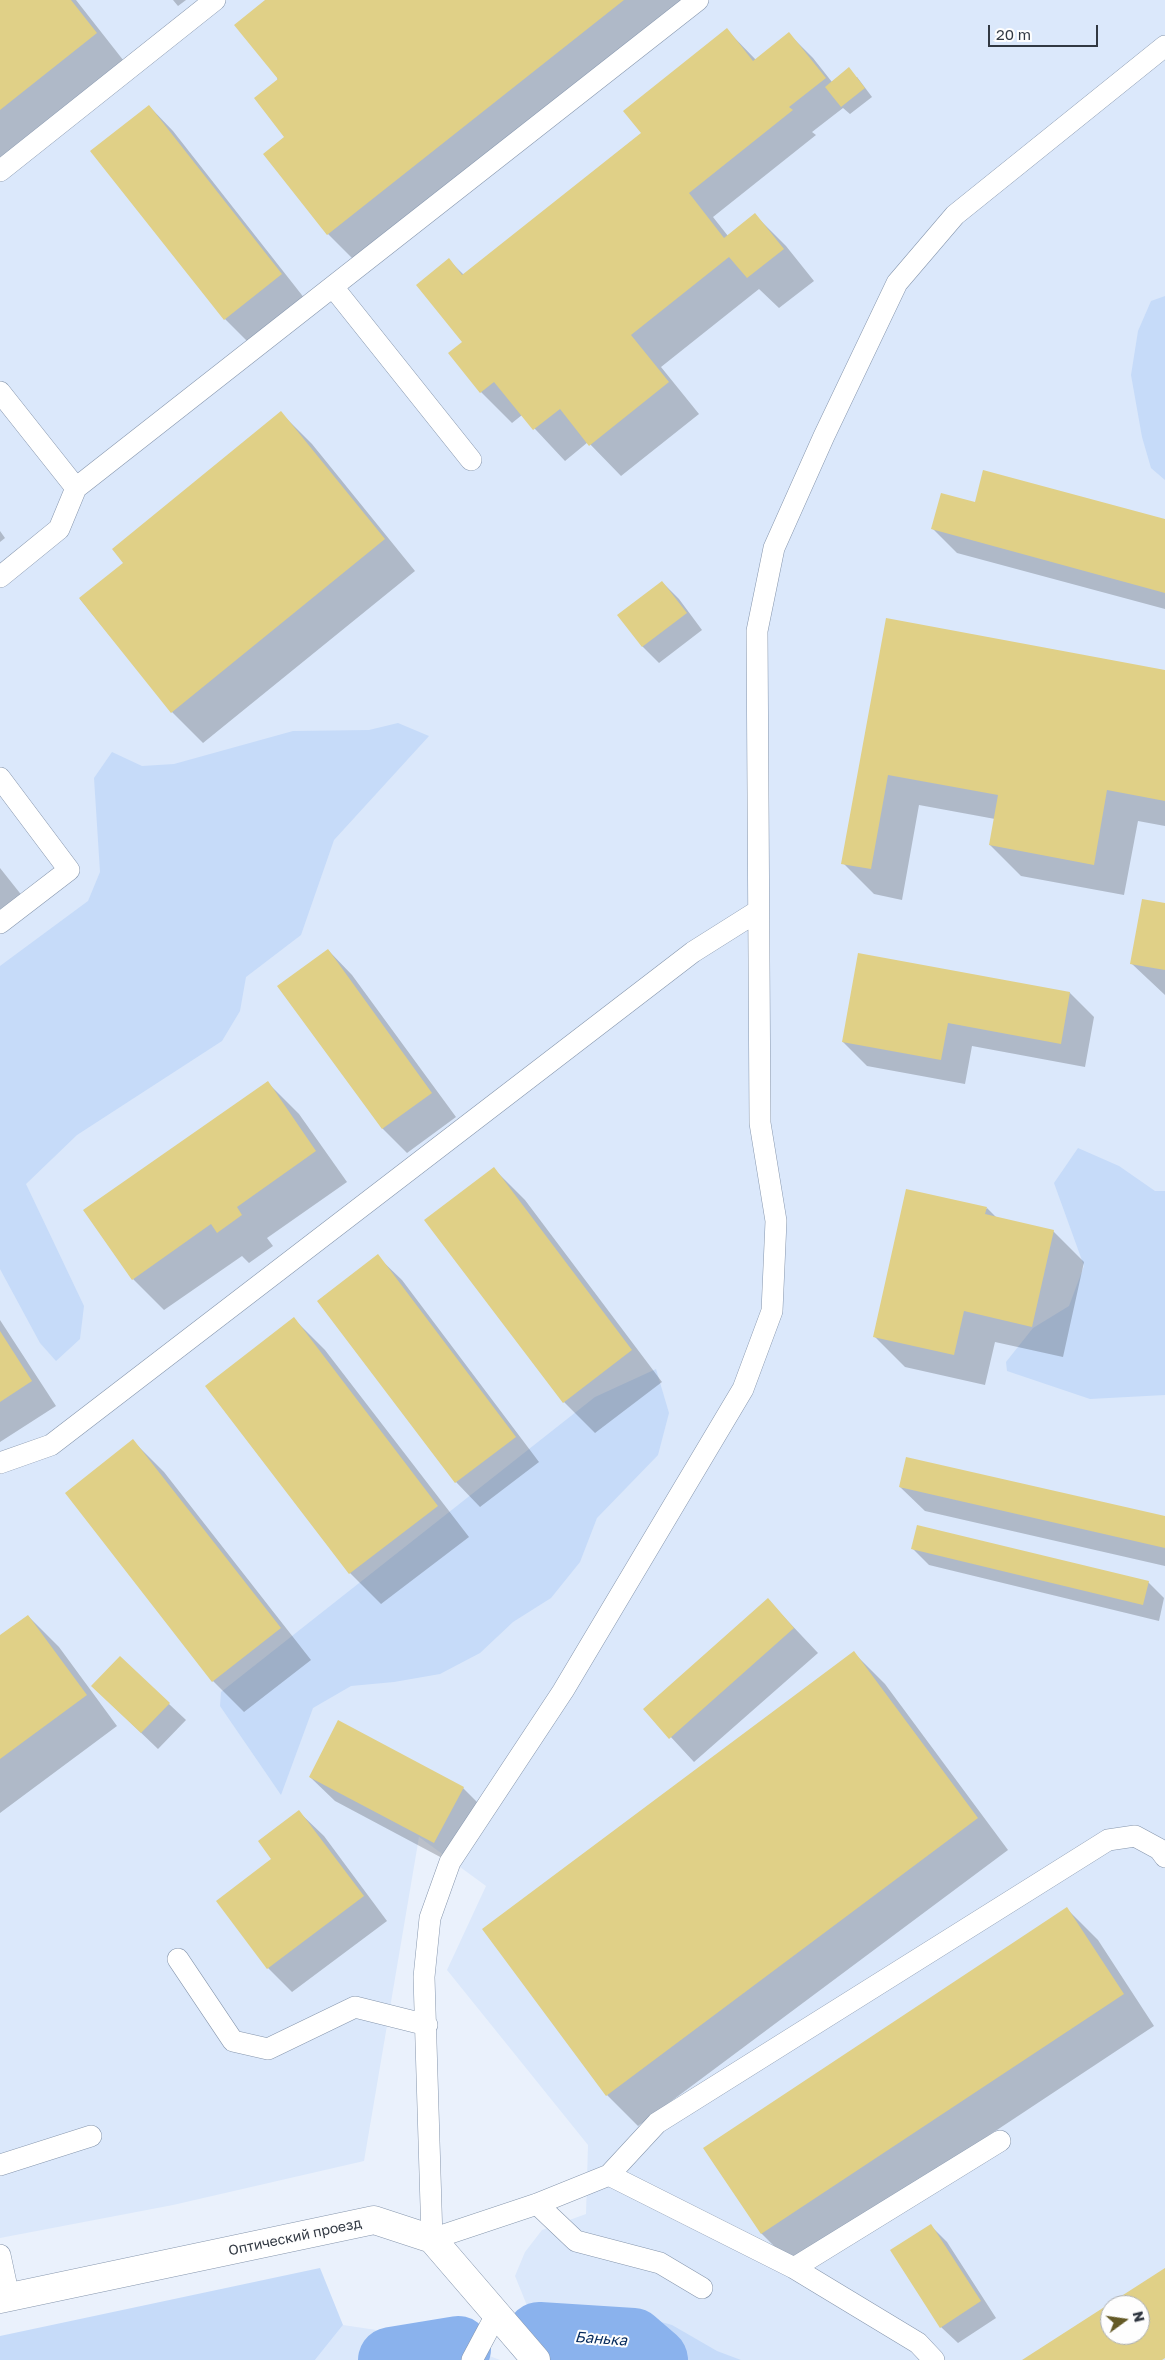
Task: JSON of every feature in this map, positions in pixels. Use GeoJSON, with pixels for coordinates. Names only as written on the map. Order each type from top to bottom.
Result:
{"type":"FeatureCollection","features":[{"type":"Feature","properties":{"kind":"street","name":"Оптический проезд"},"geometry":{"type":"LineString","coordinates":[[5,2298],[374,2220],[432,2239]]}},
{"type":"Feature","properties":{"kind":"street"},"geometry":{"type":"LineString","coordinates":[[432,2239],[536,2360]]}},
{"type":"Feature","properties":{"kind":"lane"},"geometry":{"type":"LineString","coordinates":[[0,171],[215,0]]}},
{"type":"Feature","properties":{"kind":"lane"},"geometry":{"type":"LineString","coordinates":[[0,576],[59,529],[76,488],[698,0]]}},
{"type":"Feature","properties":{"kind":"lane"},"geometry":{"type":"LineString","coordinates":[[1165,46],[955,214],[897,283],[824,436],[774,548],[757,631],[760,1124],[776,1221],[772,1310],[744,1389],[563,1691],[450,1862],[430,1918],[424,1977],[427,2025],[432,2239],[537,2204],[609,2175],[657,2123],[1108,1840],[1135,1836],[1159,1849],[1165,1856]]}},
{"type":"Feature","properties":{"kind":"lane"},"geometry":{"type":"LineString","coordinates":[[333,286],[471,460]]}},
{"type":"Feature","properties":{"kind":"lane"},"geometry":{"type":"LineString","coordinates":[[0,392],[76,488]]}},
{"type":"Feature","properties":{"kind":"lane"},"geometry":{"type":"LineString","coordinates":[[0,778],[69,870],[0,923]]}},
{"type":"Feature","properties":{"kind":"lane"},"geometry":{"type":"LineString","coordinates":[[0,1463],[51,1444],[693,952],[758,911]]}},
{"type":"Feature","properties":{"kind":"lane"},"geometry":{"type":"LineString","coordinates":[[178,1959],[233,2041],[268,2049],[355,2007],[427,2025]]}},
{"type":"Feature","properties":{"kind":"lane"},"geometry":{"type":"LineString","coordinates":[[0,2165],[91,2136]]}},
{"type":"Feature","properties":{"kind":"lane"},"geometry":{"type":"LineString","coordinates":[[794,2268],[1000,2141]]}},
{"type":"Feature","properties":{"kind":"lane"},"geometry":{"type":"LineString","coordinates":[[609,2175],[794,2268],[918,2343],[934,2360]]}},
{"type":"Feature","properties":{"kind":"lane"},"geometry":{"type":"LineString","coordinates":[[537,2204],[576,2241],[660,2263],[702,2288]]}},
{"type":"Feature","properties":{"kind":"lane"},"geometry":{"type":"LineString","coordinates":[[0,2255],[5,2298]]}},
{"type":"Feature","properties":{"kind":"lane"},"geometry":{"type":"LineString","coordinates":[[472,2360],[496,2315]]}},
{"type":"Feature","properties":{"kind":"shaded area"},"geometry":{"type":"Polygon","coordinates":[[[0,0],[1165,0],[1165,2360],[655,2360],[633,2341],[539,2335],[515,2276],[525,2252],[542,2230],[586,2214],[588,2145],[447,1970],[486,1886],[419,1837],[364,2161],[173,2205],[0,2238],[0,0]]]}},
{"type":"Feature","properties":{"kind":"shaded area"},"geometry":{"type":"Polygon","coordinates":[[[1165,296],[1165,480],[1151,468],[1142,437],[1131,375],[1138,331],[1151,301],[1165,296]]]}},
{"type":"Feature","properties":{"kind":"shaded area"},"geometry":{"type":"Polygon","coordinates":[[[398,723],[429,736],[334,840],[301,935],[246,977],[240,1011],[222,1041],[77,1135],[26,1184],[84,1306],[80,1339],[56,1361],[40,1343],[0,1269],[0,966],[88,901],[100,872],[94,778],[112,752],[142,766],[174,764],[293,731],[369,730],[398,723]]]}},
{"type":"Feature","properties":{"kind":"shaded area"},"geometry":{"type":"Polygon","coordinates":[[[1078,1148],[1119,1166],[1155,1191],[1165,1191],[1165,1395],[1090,1399],[1007,1371],[1006,1362],[1033,1328],[1069,1306],[1084,1266],[1054,1183],[1078,1148]]]}},
{"type":"Feature","properties":{"kind":"shaded area"},"geometry":{"type":"Polygon","coordinates":[[[656,1369],[669,1413],[658,1455],[597,1518],[580,1562],[551,1598],[513,1622],[480,1653],[440,1674],[394,1682],[351,1686],[313,1708],[281,1795],[220,1706],[221,1692],[595,1397],[656,1369]]]}},
{"type":"Feature","properties":{"kind":"shaded area"},"geometry":{"type":"Polygon","coordinates":[[[320,2268],[343,2325],[315,2360],[0,2360],[0,2336],[320,2268]]]}},
{"type":"Feature","properties":{"kind":"shaded area"},"geometry":{"type":"Polygon","coordinates":[[[626,2312],[672,2325],[717,2351],[741,2360],[591,2360],[539,2335],[626,2312]]]}},
{"type":"Feature","properties":{"kind":"shaded area"},"geometry":{"type":"Polygon","coordinates":[[[343,2325],[450,2341],[500,2360],[315,2360],[343,2325]]]}},
{"type":"Feature","properties":{"kind":"building"},"geometry":{"type":"Polygon","coordinates":[[[0,0],[71,0],[97,33],[0,110],[0,0]]]}},
{"type":"Feature","properties":{"kind":"building"},"geometry":{"type":"Polygon","coordinates":[[[265,0],[624,0],[327,235],[263,154],[284,137],[254,98],[278,79],[234,25],[265,0]]]}},
{"type":"Feature","properties":{"kind":"building"},"geometry":{"type":"Polygon","coordinates":[[[727,28],[753,61],[789,32],[826,78],[789,107],[793,110],[689,193],[724,238],[755,213],[784,249],[747,278],[729,257],[631,335],[669,382],[589,446],[560,409],[533,430],[494,382],[480,393],[448,353],[462,342],[416,285],[449,258],[462,275],[641,133],[623,111],[727,28]]]}},
{"type":"Feature","properties":{"kind":"building"},"geometry":{"type":"Polygon","coordinates":[[[849,67],[865,88],[841,107],[825,87],[849,67]]]}},
{"type":"Feature","properties":{"kind":"building"},"geometry":{"type":"Polygon","coordinates":[[[149,105],[282,274],[224,320],[90,151],[149,105]]]}},
{"type":"Feature","properties":{"kind":"building"},"geometry":{"type":"Polygon","coordinates":[[[281,411],[385,539],[171,713],[79,598],[123,563],[112,549],[281,411]]]}},
{"type":"Feature","properties":{"kind":"building"},"geometry":{"type":"Polygon","coordinates":[[[983,470],[1165,519],[1165,593],[931,529],[941,493],[975,502],[983,470]]]}},
{"type":"Feature","properties":{"kind":"building"},"geometry":{"type":"Polygon","coordinates":[[[662,581],[687,613],[642,647],[617,615],[662,581]]]}},
{"type":"Feature","properties":{"kind":"building"},"geometry":{"type":"Polygon","coordinates":[[[886,618],[1165,670],[1165,801],[1107,790],[1094,865],[989,845],[998,795],[888,775],[871,869],[841,864],[886,618]]]}},
{"type":"Feature","properties":{"kind":"building"},"geometry":{"type":"Polygon","coordinates":[[[1142,899],[1165,903],[1165,970],[1130,964],[1142,899]]]}},
{"type":"Feature","properties":{"kind":"building"},"geometry":{"type":"Polygon","coordinates":[[[328,949],[432,1093],[382,1129],[277,986],[328,949]]]}},
{"type":"Feature","properties":{"kind":"building"},"geometry":{"type":"Polygon","coordinates":[[[858,953],[1070,992],[1061,1044],[948,1023],[941,1060],[842,1042],[858,953]]]}},
{"type":"Feature","properties":{"kind":"building"},"geometry":{"type":"Polygon","coordinates":[[[268,1081],[316,1151],[237,1207],[242,1215],[217,1233],[211,1224],[132,1280],[83,1210],[268,1081]]]}},
{"type":"Feature","properties":{"kind":"building"},"geometry":{"type":"Polygon","coordinates":[[[494,1167],[632,1350],[563,1403],[424,1220],[494,1167]]]}},
{"type":"Feature","properties":{"kind":"building"},"geometry":{"type":"Polygon","coordinates":[[[906,1189],[987,1207],[985,1214],[1054,1230],[1032,1327],[964,1311],[954,1355],[873,1337],[906,1189]]]}},
{"type":"Feature","properties":{"kind":"building"},"geometry":{"type":"Polygon","coordinates":[[[378,1254],[516,1437],[455,1483],[317,1301],[378,1254]]]}},
{"type":"Feature","properties":{"kind":"building"},"geometry":{"type":"Polygon","coordinates":[[[294,1317],[438,1506],[349,1574],[205,1386],[294,1317]]]}},
{"type":"Feature","properties":{"kind":"building"},"geometry":{"type":"Polygon","coordinates":[[[0,1331],[32,1381],[0,1402],[0,1331]]]}},
{"type":"Feature","properties":{"kind":"building"},"geometry":{"type":"Polygon","coordinates":[[[133,1439],[281,1628],[212,1682],[65,1493],[133,1439]]]}},
{"type":"Feature","properties":{"kind":"building"},"geometry":{"type":"Polygon","coordinates":[[[906,1457],[1165,1516],[1165,1548],[899,1487],[906,1457]]]}},
{"type":"Feature","properties":{"kind":"building"},"geometry":{"type":"Polygon","coordinates":[[[917,1525],[1149,1581],[1143,1605],[911,1549],[917,1525]]]}},
{"type":"Feature","properties":{"kind":"building"},"geometry":{"type":"Polygon","coordinates":[[[768,1598],[794,1628],[669,1739],[643,1709],[768,1598]]]}},
{"type":"Feature","properties":{"kind":"building"},"geometry":{"type":"Polygon","coordinates":[[[28,1615],[87,1695],[0,1759],[0,1635],[28,1615]]]}},
{"type":"Feature","properties":{"kind":"building"},"geometry":{"type":"Polygon","coordinates":[[[854,1651],[978,1818],[606,2096],[482,1929],[854,1651]]]}},
{"type":"Feature","properties":{"kind":"building"},"geometry":{"type":"Polygon","coordinates":[[[120,1656],[170,1703],[141,1733],[91,1686],[120,1656]]]}},
{"type":"Feature","properties":{"kind":"building"},"geometry":{"type":"Polygon","coordinates":[[[338,1720],[464,1787],[434,1843],[309,1777],[338,1720]]]}},
{"type":"Feature","properties":{"kind":"building"},"geometry":{"type":"Polygon","coordinates":[[[299,1810],[364,1896],[267,1969],[216,1901],[271,1859],[258,1841],[299,1810]]]}},
{"type":"Feature","properties":{"kind":"building"},"geometry":{"type":"Polygon","coordinates":[[[1067,1907],[1124,1994],[761,2234],[703,2148],[1067,1907]]]}},
{"type":"Feature","properties":{"kind":"building"},"geometry":{"type":"Polygon","coordinates":[[[931,2224],[981,2301],[940,2328],[890,2250],[931,2224]]]}},
{"type":"Feature","properties":{"kind":"building"},"geometry":{"type":"Polygon","coordinates":[[[1165,2268],[1165,2358],[1162,2360],[1022,2360],[1100,2310],[1100,2345],[1150,2345],[1150,2295],[1123,2295],[1165,2268]]]}},
{"type":"Feature","properties":{"kind":"waterway","name":"Банька"},"geometry":{"type":"LineString","coordinates":[[539,2335],[633,2341],[655,2360]]}},
{"type":"Feature","properties":{"kind":"waterway","name":"Банька"},"geometry":{"type":"LineString","coordinates":[[391,2360],[458,2349]]}}]}
